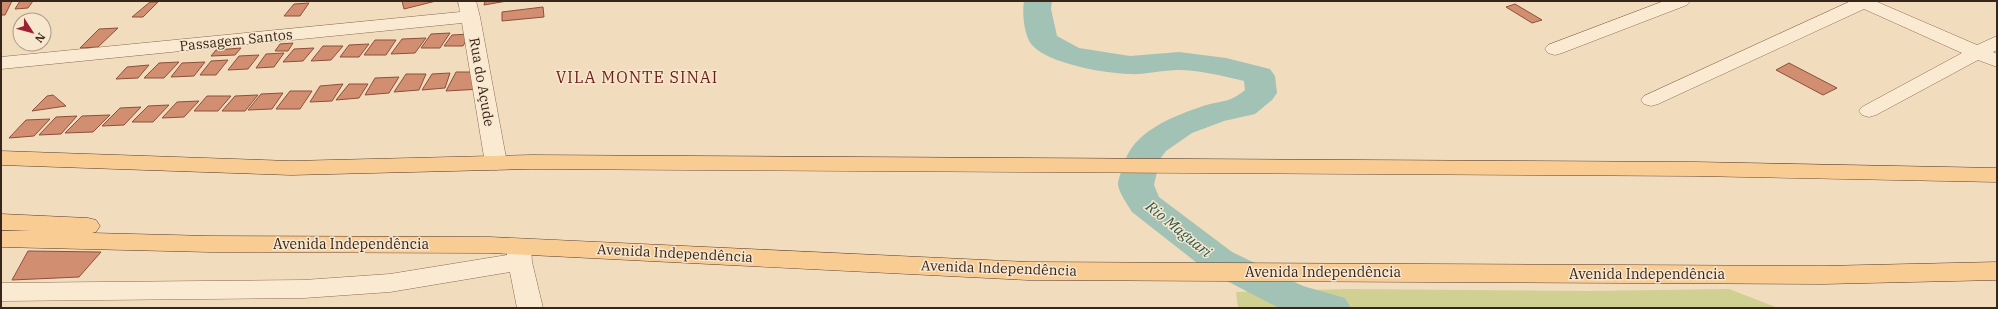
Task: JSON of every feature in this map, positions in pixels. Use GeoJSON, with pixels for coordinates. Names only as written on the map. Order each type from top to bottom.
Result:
{"type":"FeatureCollection","features":[{"type":"Feature","properties":{"kind":"main road"},"geometry":{"type":"LineString","coordinates":[[1,158],[291,168],[496,163],[999,164],[1696,169],[1997,175]]}},
{"type":"Feature","properties":{"kind":"main road"},"geometry":{"type":"LineString","coordinates":[[1,172],[237,176],[291,168]]}},
{"type":"Feature","properties":{"kind":"main road"},"geometry":{"type":"LineString","coordinates":[[1,222],[177,230],[210,244]]}},
{"type":"Feature","properties":{"kind":"main road","name":"Avenida Independência"},"geometry":{"type":"LineString","coordinates":[[1,239],[210,244],[1028,271],[1823,275],[1997,271]]}},
{"type":"Feature","properties":{"kind":"street"},"geometry":{"type":"LineString","coordinates":[[1555,49],[1681,1]]}},
{"type":"Feature","properties":{"kind":"street"},"geometry":{"type":"LineString","coordinates":[[1651,100],[1861,2],[1997,61]]}},
{"type":"Feature","properties":{"kind":"street","name":"Passagem Santos"},"geometry":{"type":"LineString","coordinates":[[1,63],[469,9]]}},
{"type":"Feature","properties":{"kind":"street","name":"Rua do Açude"},"geometry":{"type":"LineString","coordinates":[[469,9],[496,163]]}},
{"type":"Feature","properties":{"kind":"street"},"geometry":{"type":"LineString","coordinates":[[1869,111],[1997,42]]}},
{"type":"Feature","properties":{"kind":"street"},"geometry":{"type":"LineString","coordinates":[[7,294],[304,289],[390,283],[520,254],[530,308]]}},
{"type":"Feature","properties":{"kind":"green space"},"geometry":{"type":"Polygon","coordinates":[[[1347,289],[1588,291],[1729,289],[1778,308],[1238,308],[1236,292],[1347,289]]]}},
{"type":"Feature","properties":{"kind":"building"},"geometry":{"type":"Polygon","coordinates":[[[1,1],[12,1],[5,15],[1,15],[1,1]]]}},
{"type":"Feature","properties":{"kind":"building"},"geometry":{"type":"Polygon","coordinates":[[[20,1],[33,1],[28,8],[15,9],[20,1]]]}},
{"type":"Feature","properties":{"kind":"building"},"geometry":{"type":"Polygon","coordinates":[[[402,1],[436,1],[404,9],[402,1]]]}},
{"type":"Feature","properties":{"kind":"building"},"geometry":{"type":"Polygon","coordinates":[[[485,1],[507,1],[484,5],[485,1]]]}},
{"type":"Feature","properties":{"kind":"building"},"geometry":{"type":"Polygon","coordinates":[[[150,2],[158,2],[143,17],[132,17],[150,2]]]}},
{"type":"Feature","properties":{"kind":"building"},"geometry":{"type":"Polygon","coordinates":[[[309,3],[300,16],[284,16],[294,4],[309,3]]]}},
{"type":"Feature","properties":{"kind":"building"},"geometry":{"type":"Polygon","coordinates":[[[1515,4],[1542,20],[1532,23],[1506,7],[1515,4]]]}},
{"type":"Feature","properties":{"kind":"building"},"geometry":{"type":"Polygon","coordinates":[[[543,7],[544,17],[502,21],[502,12],[543,7]]]}},
{"type":"Feature","properties":{"kind":"building"},"geometry":{"type":"Polygon","coordinates":[[[118,28],[98,47],[80,48],[99,29],[118,28]]]}},
{"type":"Feature","properties":{"kind":"building"},"geometry":{"type":"Polygon","coordinates":[[[450,33],[440,48],[421,48],[431,34],[450,33]]]}},
{"type":"Feature","properties":{"kind":"building"},"geometry":{"type":"Polygon","coordinates":[[[470,34],[463,46],[444,46],[452,35],[470,34]]]}},
{"type":"Feature","properties":{"kind":"building"},"geometry":{"type":"Polygon","coordinates":[[[426,38],[415,53],[391,54],[402,39],[426,38]]]}},
{"type":"Feature","properties":{"kind":"building"},"geometry":{"type":"Polygon","coordinates":[[[375,40],[396,40],[386,55],[364,55],[375,40]]]}},
{"type":"Feature","properties":{"kind":"building"},"geometry":{"type":"Polygon","coordinates":[[[293,43],[288,51],[275,51],[280,44],[293,43]]]}},
{"type":"Feature","properties":{"kind":"building"},"geometry":{"type":"Polygon","coordinates":[[[369,44],[359,57],[340,57],[349,45],[369,44]]]}},
{"type":"Feature","properties":{"kind":"building"},"geometry":{"type":"Polygon","coordinates":[[[323,46],[343,46],[331,60],[311,61],[323,46]]]}},
{"type":"Feature","properties":{"kind":"building"},"geometry":{"type":"Polygon","coordinates":[[[241,48],[235,55],[211,56],[216,50],[241,48]]]}},
{"type":"Feature","properties":{"kind":"building"},"geometry":{"type":"Polygon","coordinates":[[[314,48],[303,61],[283,62],[294,49],[314,48]]]}},
{"type":"Feature","properties":{"kind":"building"},"geometry":{"type":"Polygon","coordinates":[[[284,53],[274,67],[256,68],[266,54],[284,53]]]}},
{"type":"Feature","properties":{"kind":"building"},"geometry":{"type":"Polygon","coordinates":[[[259,55],[248,69],[228,70],[239,56],[259,55]]]}},
{"type":"Feature","properties":{"kind":"building"},"geometry":{"type":"Polygon","coordinates":[[[228,60],[216,75],[200,75],[211,61],[228,60]]]}},
{"type":"Feature","properties":{"kind":"building"},"geometry":{"type":"Polygon","coordinates":[[[179,62],[164,78],[144,78],[159,63],[179,62]]]}},
{"type":"Feature","properties":{"kind":"building"},"geometry":{"type":"Polygon","coordinates":[[[205,62],[194,76],[171,77],[182,63],[205,62]]]}},
{"type":"Feature","properties":{"kind":"building"},"geometry":{"type":"Polygon","coordinates":[[[1789,63],[1837,88],[1823,95],[1776,70],[1789,63]]]}},
{"type":"Feature","properties":{"kind":"building"},"geometry":{"type":"Polygon","coordinates":[[[149,65],[138,78],[116,79],[127,67],[149,65]]]}},
{"type":"Feature","properties":{"kind":"building"},"geometry":{"type":"Polygon","coordinates":[[[456,72],[478,72],[481,89],[446,91],[456,72]]]}},
{"type":"Feature","properties":{"kind":"building"},"geometry":{"type":"Polygon","coordinates":[[[450,73],[445,88],[422,90],[432,74],[450,73]]]}},
{"type":"Feature","properties":{"kind":"building"},"geometry":{"type":"Polygon","coordinates":[[[406,74],[426,74],[419,90],[394,92],[406,74]]]}},
{"type":"Feature","properties":{"kind":"building"},"geometry":{"type":"Polygon","coordinates":[[[399,77],[389,93],[365,95],[375,78],[399,77]]]}},
{"type":"Feature","properties":{"kind":"building"},"geometry":{"type":"Polygon","coordinates":[[[343,84],[332,101],[310,102],[320,86],[343,84]]]}},
{"type":"Feature","properties":{"kind":"building"},"geometry":{"type":"Polygon","coordinates":[[[349,84],[368,84],[359,98],[336,100],[349,84]]]}},
{"type":"Feature","properties":{"kind":"building"},"geometry":{"type":"Polygon","coordinates":[[[290,91],[312,91],[300,109],[276,109],[290,91]]]}},
{"type":"Feature","properties":{"kind":"building"},"geometry":{"type":"Polygon","coordinates":[[[283,93],[272,109],[248,110],[261,94],[283,93]]]}},
{"type":"Feature","properties":{"kind":"building"},"geometry":{"type":"Polygon","coordinates":[[[53,95],[66,106],[32,111],[47,96],[53,95]]]}},
{"type":"Feature","properties":{"kind":"building"},"geometry":{"type":"Polygon","coordinates":[[[258,95],[245,111],[222,111],[235,96],[258,95]]]}},
{"type":"Feature","properties":{"kind":"building"},"geometry":{"type":"Polygon","coordinates":[[[207,96],[231,96],[218,111],[194,111],[207,96]]]}},
{"type":"Feature","properties":{"kind":"building"},"geometry":{"type":"Polygon","coordinates":[[[199,101],[184,117],[162,118],[177,102],[199,101]]]}},
{"type":"Feature","properties":{"kind":"building"},"geometry":{"type":"Polygon","coordinates":[[[169,105],[153,122],[132,122],[148,106],[169,105]]]}},
{"type":"Feature","properties":{"kind":"building"},"geometry":{"type":"Polygon","coordinates":[[[141,107],[124,125],[102,126],[120,108],[141,107]]]}},
{"type":"Feature","properties":{"kind":"building"},"geometry":{"type":"Polygon","coordinates":[[[110,115],[93,132],[65,133],[82,116],[110,115]]]}},
{"type":"Feature","properties":{"kind":"building"},"geometry":{"type":"Polygon","coordinates":[[[77,116],[61,134],[39,135],[56,117],[77,116]]]}},
{"type":"Feature","properties":{"kind":"building"},"geometry":{"type":"Polygon","coordinates":[[[50,119],[34,136],[9,138],[26,120],[50,119]]]}},
{"type":"Feature","properties":{"kind":"building"},"geometry":{"type":"Polygon","coordinates":[[[28,251],[101,252],[79,277],[12,280],[28,251]]]}},
{"type":"Feature","properties":{"kind":"waterway","name":"Rio Maguari"},"geometry":{"type":"LineString","coordinates":[[1038,1],[1037,9],[1043,40],[1071,56],[1130,65],[1179,61],[1226,67],[1259,76],[1261,93],[1244,107],[1215,113],[1180,126],[1154,144],[1143,157],[1136,185],[1145,204],[1219,261],[1291,297],[1331,308]]}},
{"type":"Feature","properties":{"kind":"district","name":"VILA MONTE SINAI"},"geometry":{"type":"Point","coordinates":[637,77]}}]}
